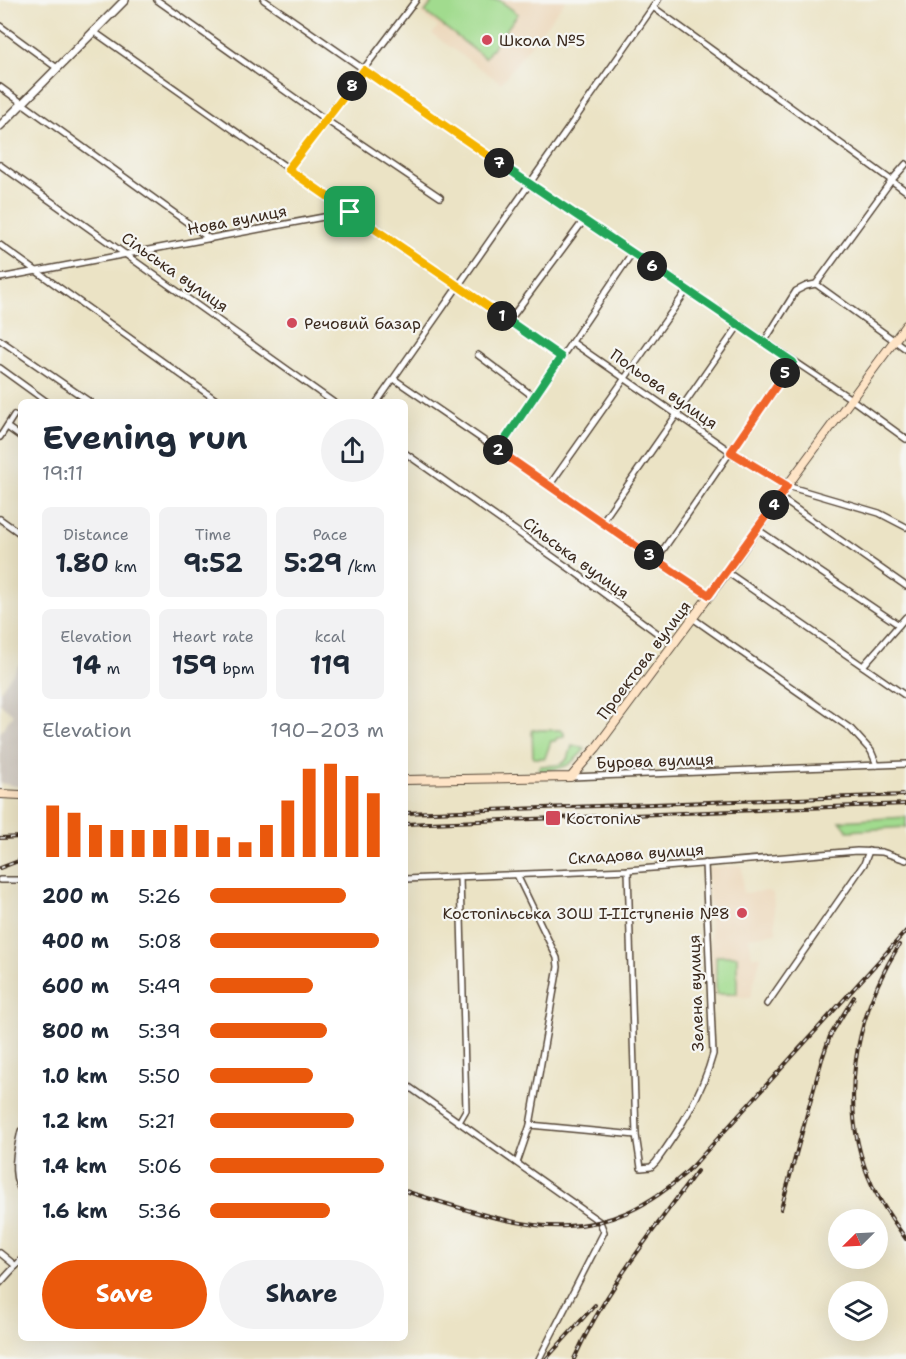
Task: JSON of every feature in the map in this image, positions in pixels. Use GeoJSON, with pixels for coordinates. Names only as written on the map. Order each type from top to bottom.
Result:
{"type":"FeatureCollection","features":[{"type":"Feature","properties":{"kind":"main road","name":"Проектова вулиця"},"geometry":{"type":"LineString","coordinates":[[571,777],[596,748],[691,617],[727,572],[779,497],[906,325]]}},
{"type":"Feature","properties":{"kind":"main road","name":"Бурова вулиця"},"geometry":{"type":"LineString","coordinates":[[408,780],[571,777]]}},
{"type":"Feature","properties":{"kind":"main road"},"geometry":{"type":"LineString","coordinates":[[0,794],[18,795]]}},
{"type":"Feature","properties":{"kind":"street"},"geometry":{"type":"LineString","coordinates":[[0,126],[124,0]]}},
{"type":"Feature","properties":{"kind":"street"},"geometry":{"type":"LineString","coordinates":[[157,0],[326,120],[440,197]]}},
{"type":"Feature","properties":{"kind":"street"},"geometry":{"type":"LineString","coordinates":[[264,0],[530,184],[851,399],[906,439]]}},
{"type":"Feature","properties":{"kind":"street"},"geometry":{"type":"LineString","coordinates":[[288,169],[416,0]]}},
{"type":"Feature","properties":{"kind":"street"},"geometry":{"type":"LineString","coordinates":[[379,399],[658,0]]}},
{"type":"Feature","properties":{"kind":"street"},"geometry":{"type":"LineString","coordinates":[[652,7],[906,192]]}},
{"type":"Feature","properties":{"kind":"street"},"geometry":{"type":"LineString","coordinates":[[0,26],[57,68]]}},
{"type":"Feature","properties":{"kind":"street"},"geometry":{"type":"LineString","coordinates":[[93,32],[561,357]]}},
{"type":"Feature","properties":{"kind":"street"},"geometry":{"type":"LineString","coordinates":[[0,87],[210,239]]}},
{"type":"Feature","properties":{"kind":"street"},"geometry":{"type":"LineString","coordinates":[[764,342],[796,291],[816,284],[891,181],[906,164]]}},
{"type":"Feature","properties":{"kind":"street","name":"Сільська вулиця"},"geometry":{"type":"LineString","coordinates":[[0,165],[329,399]]}},
{"type":"Feature","properties":{"kind":"street","name":"Нова вулиця"},"geometry":{"type":"LineString","coordinates":[[0,278],[350,212]]}},
{"type":"Feature","properties":{"kind":"street"},"geometry":{"type":"LineString","coordinates":[[509,321],[584,220]]}},
{"type":"Feature","properties":{"kind":"street"},"geometry":{"type":"LineString","coordinates":[[0,245],[215,399]]}},
{"type":"Feature","properties":{"kind":"street"},"geometry":{"type":"LineString","coordinates":[[498,451],[632,253]]}},
{"type":"Feature","properties":{"kind":"street"},"geometry":{"type":"LineString","coordinates":[[816,284],[906,349]]}},
{"type":"Feature","properties":{"kind":"street"},"geometry":{"type":"LineString","coordinates":[[549,486],[687,290]]}},
{"type":"Feature","properties":{"kind":"street"},"geometry":{"type":"LineString","coordinates":[[602,522],[739,325]]}},
{"type":"Feature","properties":{"kind":"street"},"geometry":{"type":"LineString","coordinates":[[0,340],[86,399]]}},
{"type":"Feature","properties":{"kind":"street","name":"Польова вулиця"},"geometry":{"type":"LineString","coordinates":[[572,342],[731,452],[787,486],[879,513],[906,527]]}},
{"type":"Feature","properties":{"kind":"street"},"geometry":{"type":"LineString","coordinates":[[478,355],[534,397]]}},
{"type":"Feature","properties":{"kind":"street"},"geometry":{"type":"LineString","coordinates":[[656,560],[793,362]]}},
{"type":"Feature","properties":{"kind":"street"},"geometry":{"type":"LineString","coordinates":[[0,368],[43,399]]}},
{"type":"Feature","properties":{"kind":"street"},"geometry":{"type":"LineString","coordinates":[[394,379],[709,595]]}},
{"type":"Feature","properties":{"kind":"street"},"geometry":{"type":"LineString","coordinates":[[0,437],[14,415]]}},
{"type":"Feature","properties":{"kind":"street"},"geometry":{"type":"LineString","coordinates":[[7,427],[18,435]]}},
{"type":"Feature","properties":{"kind":"street","name":"Сільська вулиця"},"geometry":{"type":"LineString","coordinates":[[408,455],[576,573],[672,644]]}},
{"type":"Feature","properties":{"kind":"street"},"geometry":{"type":"LineString","coordinates":[[779,497],[906,586]]}},
{"type":"Feature","properties":{"kind":"street"},"geometry":{"type":"LineString","coordinates":[[0,519],[18,532]]}},
{"type":"Feature","properties":{"kind":"street"},"geometry":{"type":"LineString","coordinates":[[757,529],[899,624]]}},
{"type":"Feature","properties":{"kind":"street"},"geometry":{"type":"LineString","coordinates":[[727,572],[906,696]]}},
{"type":"Feature","properties":{"kind":"street"},"geometry":{"type":"LineString","coordinates":[[691,617],[850,729],[871,752],[877,765]]}},
{"type":"Feature","properties":{"kind":"street"},"geometry":{"type":"LineString","coordinates":[[863,666],[906,617]]}},
{"type":"Feature","properties":{"kind":"street","name":"Бурова вулиця"},"geometry":{"type":"LineString","coordinates":[[571,777],[906,764]]}},
{"type":"Feature","properties":{"kind":"street"},"geometry":{"type":"LineString","coordinates":[[767,1004],[864,864],[869,851]]}},
{"type":"Feature","properties":{"kind":"street","name":"Складова вулиця"},"geometry":{"type":"LineString","coordinates":[[408,879],[628,870],[806,854],[869,851],[894,855],[906,860]]}},
{"type":"Feature","properties":{"kind":"street","name":"Зелена вулиця"},"geometry":{"type":"LineString","coordinates":[[636,1135],[641,1168],[651,1167],[683,1124],[709,1068],[713,1054],[705,863]]}},
{"type":"Feature","properties":{"kind":"street"},"geometry":{"type":"LineString","coordinates":[[530,1125],[636,1135],[628,870]]}},
{"type":"Feature","properties":{"kind":"street"},"geometry":{"type":"LineString","coordinates":[[517,874],[556,958],[558,968],[530,1125],[517,1163]]}},
{"type":"Feature","properties":{"kind":"street"},"geometry":{"type":"LineString","coordinates":[[459,1122],[466,1110],[460,877]]}},
{"type":"Feature","properties":{"kind":"street"},"geometry":{"type":"LineString","coordinates":[[0,880],[18,880]]}},
{"type":"Feature","properties":{"kind":"street"},"geometry":{"type":"LineString","coordinates":[[408,1086],[600,1222],[604,1233],[539,1359]]}},
{"type":"Feature","properties":{"kind":"street"},"geometry":{"type":"LineString","coordinates":[[18,1145],[16,1155],[18,1173]]}},
{"type":"Feature","properties":{"kind":"street"},"geometry":{"type":"LineString","coordinates":[[0,1253],[16,1266]]}},
{"type":"Feature","properties":{"kind":"street"},"geometry":{"type":"LineString","coordinates":[[0,1283],[18,1264]]}},
{"type":"Feature","properties":{"kind":"shaded area","name":"Школа №5"},"geometry":{"type":"Polygon","coordinates":[[[431,0],[566,0],[501,83],[432,34],[438,27],[421,14],[431,0]]]}},
{"type":"Feature","properties":{"kind":"shaded area"},"geometry":{"type":"Polygon","coordinates":[[[18,666],[18,786],[0,783],[0,733],[13,714],[0,703],[0,691],[18,666]]]}},
{"type":"Feature","properties":{"kind":"shaded area","name":"Костопільська ЗОШ І-ІІступенів №8"},"geometry":{"type":"Polygon","coordinates":[[[742,865],[743,893],[767,891],[773,893],[776,933],[749,937],[752,957],[761,956],[750,998],[713,994],[707,868],[742,865]]]}},
{"type":"Feature","properties":{"kind":"green space"},"geometry":{"type":"Polygon","coordinates":[[[434,0],[499,0],[518,14],[485,58],[425,12],[434,0]]]}},
{"type":"Feature","properties":{"kind":"green space"},"geometry":{"type":"Polygon","coordinates":[[[532,730],[560,730],[564,733],[564,737],[551,741],[545,758],[533,758],[532,730]]]}},
{"type":"Feature","properties":{"kind":"green space"},"geometry":{"type":"Polygon","coordinates":[[[572,746],[585,749],[566,766],[540,771],[541,766],[562,764],[568,758],[572,746]]]}},
{"type":"Feature","properties":{"kind":"green space"},"geometry":{"type":"Polygon","coordinates":[[[906,817],[906,827],[848,831],[840,821],[906,817]]]}},
{"type":"Feature","properties":{"kind":"green space"},"geometry":{"type":"Polygon","coordinates":[[[716,956],[737,956],[737,994],[716,994],[716,956]]]}},
{"type":"Feature","properties":{"kind":"railway"},"geometry":{"type":"LineString","coordinates":[[408,813],[906,795]]}},
{"type":"Feature","properties":{"kind":"railway"},"geometry":{"type":"LineString","coordinates":[[408,824],[906,804]]}},
{"type":"Feature","properties":{"kind":"railway"},"geometry":{"type":"LineString","coordinates":[[0,838],[18,837]]}},
{"type":"Feature","properties":{"kind":"railway"},"geometry":{"type":"LineString","coordinates":[[0,868],[18,861]]}},
{"type":"Feature","properties":{"kind":"railway"},"geometry":{"type":"LineString","coordinates":[[408,1192],[483,1215],[519,1223],[554,1226],[588,1224],[622,1214],[657,1196],[692,1167],[906,931]]}},
{"type":"Feature","properties":{"kind":"railway"},"geometry":{"type":"LineString","coordinates":[[899,945],[871,1001],[856,1062],[853,1094],[855,1125],[861,1155],[872,1185],[906,1239]]}},
{"type":"Feature","properties":{"kind":"railway"},"geometry":{"type":"LineString","coordinates":[[781,1209],[822,1059],[830,1036],[854,997]]}},
{"type":"Feature","properties":{"kind":"railway"},"geometry":{"type":"LineString","coordinates":[[574,1359],[615,1285],[697,1171]]}},
{"type":"Feature","properties":{"kind":"railway"},"geometry":{"type":"LineString","coordinates":[[546,1359],[595,1305]]}},
{"type":"Feature","properties":{"kind":"place","name":"Школа №5"},"geometry":{"type":"Point","coordinates":[487,40]}},
{"type":"Feature","properties":{"kind":"place","name":"Речовий базар"},"geometry":{"type":"Point","coordinates":[292,323]}},
{"type":"Feature","properties":{"kind":"place","name":"Костопіль"},"geometry":{"type":"Point","coordinates":[553,818]}},
{"type":"Feature","properties":{"kind":"place","name":"Костопільська ЗОШ І-ІІступенів №8"},"geometry":{"type":"Point","coordinates":[742,913]}},
{"type":"Feature","properties":{"kind":"route"},"geometry":{"type":"LineString","coordinates":[[364,70],[793,362],[731,452],[787,486],[709,595],[498,451],[561,357],[350,212],[288,169],[364,70]]}}]}
